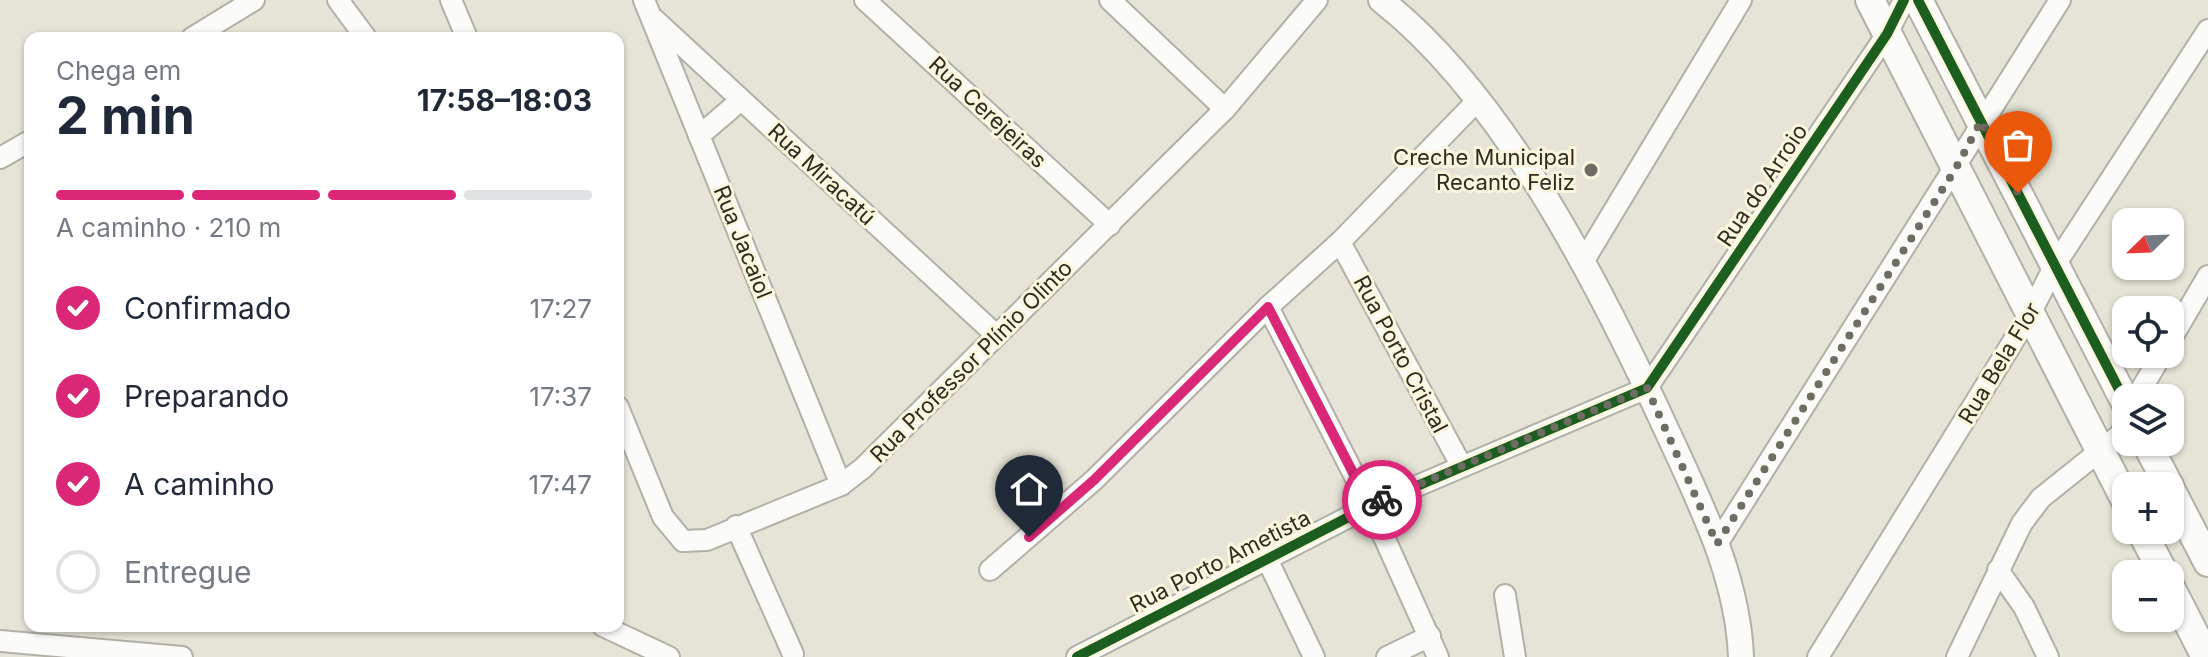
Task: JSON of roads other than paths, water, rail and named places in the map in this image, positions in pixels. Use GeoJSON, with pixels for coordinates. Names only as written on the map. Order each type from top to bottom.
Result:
{"type":"FeatureCollection","features":[{"type":"Feature","properties":{"kind":"main road"},"geometry":{"type":"LineString","coordinates":[[1870,0],[2112,474]]}},
{"type":"Feature","properties":{"kind":"main road"},"geometry":{"type":"LineString","coordinates":[[1918,0],[2116,384]]}},
{"type":"Feature","properties":{"kind":"main road"},"geometry":{"type":"LineString","coordinates":[[2184,512],[2205,547]]}},
{"type":"Feature","properties":{"kind":"main road"},"geometry":{"type":"LineString","coordinates":[[2184,614],[2206,657]]}},
{"type":"Feature","properties":{"kind":"street"},"geometry":{"type":"LineString","coordinates":[[202,32],[254,0]]}},
{"type":"Feature","properties":{"kind":"street"},"geometry":{"type":"LineString","coordinates":[[338,0],[362,32]]}},
{"type":"Feature","properties":{"kind":"street"},"geometry":{"type":"LineString","coordinates":[[451,0],[464,32]]}},
{"type":"Feature","properties":{"kind":"street","name":"Rua Cerejeiras"},"geometry":{"type":"LineString","coordinates":[[865,0],[1110,225]]}},
{"type":"Feature","properties":{"kind":"street"},"geometry":{"type":"LineString","coordinates":[[1110,0],[1225,109]]}},
{"type":"Feature","properties":{"kind":"street","name":"Rua Professor Plínio Olinto"},"geometry":{"type":"LineString","coordinates":[[624,421],[672,531],[683,541],[693,543],[841,485],[883,450],[995,334],[1110,225],[1225,109],[1317,0]]}},
{"type":"Feature","properties":{"kind":"street"},"geometry":{"type":"LineString","coordinates":[[1381,0],[1409,22],[1477,101],[1530,173],[1583,262],[1647,388],[1717,544],[1735,600],[1741,657]]}},
{"type":"Feature","properties":{"kind":"street"},"geometry":{"type":"LineString","coordinates":[[1583,262],[1741,0]]}},
{"type":"Feature","properties":{"kind":"street","name":"Rua do Arroio"},"geometry":{"type":"LineString","coordinates":[[1647,388],[1887,34],[1904,0]]}},
{"type":"Feature","properties":{"kind":"street"},"geometry":{"type":"LineString","coordinates":[[1717,544],[2060,0]]}},
{"type":"Feature","properties":{"kind":"street","name":"Rua Miracatú"},"geometry":{"type":"LineString","coordinates":[[646,7],[741,100],[995,334]]}},
{"type":"Feature","properties":{"kind":"street","name":"Rua Jacaiol"},"geometry":{"type":"LineString","coordinates":[[646,7],[841,485]]}},
{"type":"Feature","properties":{"kind":"street","name":"Rua Bela Flor"},"geometry":{"type":"LineString","coordinates":[[1818,657],[2030,314],[2055,265],[2208,30]]}},
{"type":"Feature","properties":{"kind":"street"},"geometry":{"type":"LineString","coordinates":[[699,136],[741,100]]}},
{"type":"Feature","properties":{"kind":"street"},"geometry":{"type":"LineString","coordinates":[[990,570],[1094,480],[1268,307],[1340,242],[1477,101]]}},
{"type":"Feature","properties":{"kind":"street"},"geometry":{"type":"LineString","coordinates":[[0,158],[24,144]]}},
{"type":"Feature","properties":{"kind":"street","name":"Rua Porto Cristal"},"geometry":{"type":"LineString","coordinates":[[1340,242],[1461,465]]}},
{"type":"Feature","properties":{"kind":"street"},"geometry":{"type":"LineString","coordinates":[[2184,317],[2208,276]]}},
{"type":"Feature","properties":{"kind":"street"},"geometry":{"type":"LineString","coordinates":[[1268,307],[1370,506],[1438,657]]}},
{"type":"Feature","properties":{"kind":"street","name":"Rua Porto Ametista"},"geometry":{"type":"LineString","coordinates":[[1077,657],[1370,506],[1647,388]]}},
{"type":"Feature","properties":{"kind":"street"},"geometry":{"type":"LineString","coordinates":[[1957,657],[2022,523],[2041,498],[2112,442]]}},
{"type":"Feature","properties":{"kind":"street"},"geometry":{"type":"LineString","coordinates":[[736,526],[793,654]]}},
{"type":"Feature","properties":{"kind":"street"},"geometry":{"type":"LineString","coordinates":[[1267,559],[1314,657]]}},
{"type":"Feature","properties":{"kind":"street"},"geometry":{"type":"LineString","coordinates":[[1998,570],[2024,607],[2048,657]]}},
{"type":"Feature","properties":{"kind":"street"},"geometry":{"type":"LineString","coordinates":[[1505,595],[1515,657]]}},
{"type":"Feature","properties":{"kind":"street"},"geometry":{"type":"LineString","coordinates":[[616,632],[669,657]]}},
{"type":"Feature","properties":{"kind":"street"},"geometry":{"type":"LineString","coordinates":[[1387,657],[1430,636]]}},
{"type":"Feature","properties":{"kind":"street"},"geometry":{"type":"LineString","coordinates":[[3,646],[182,657]]}},
{"type":"Feature","properties":{"kind":"place","name":"Creche Municipal Recanto Feliz"},"geometry":{"type":"Point","coordinates":[1591,170]}}]}
